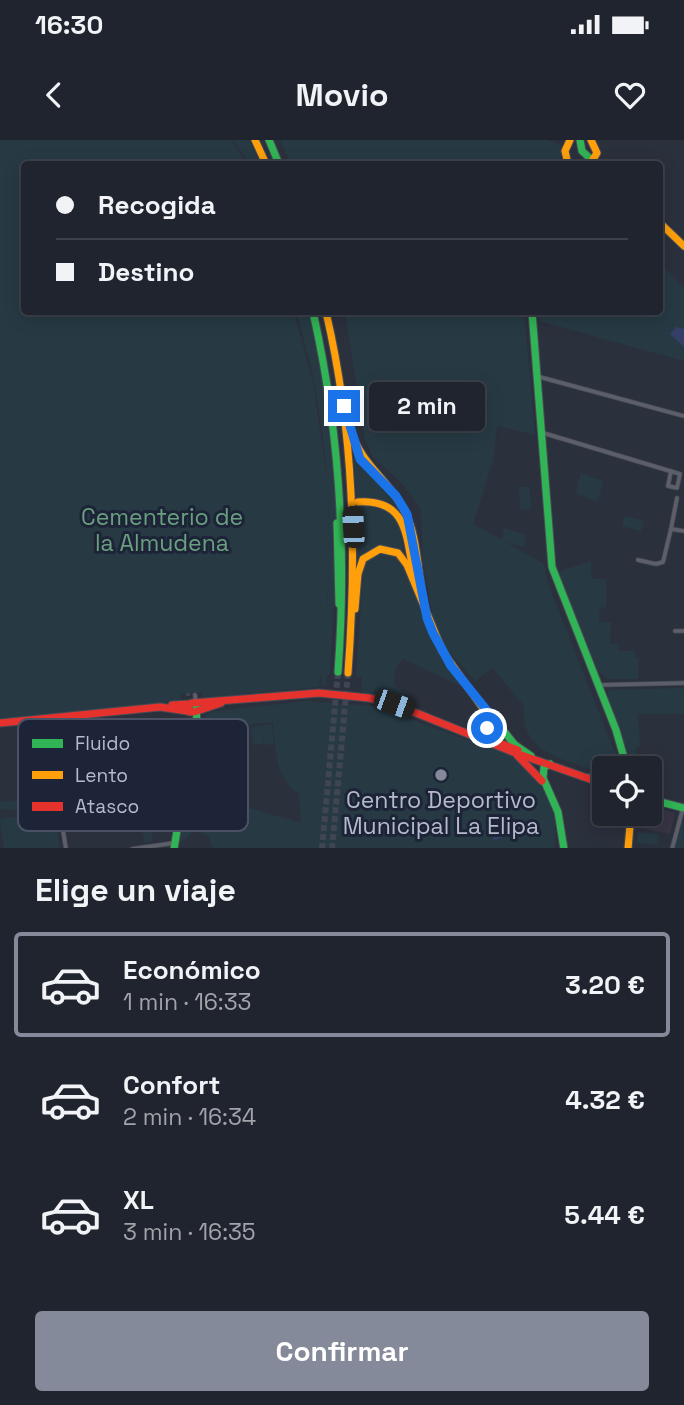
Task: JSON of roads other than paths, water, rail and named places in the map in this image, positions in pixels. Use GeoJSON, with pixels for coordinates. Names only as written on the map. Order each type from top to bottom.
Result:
{"type":"FeatureCollection","features":[{"type":"Feature","properties":{"kind":"main road"},"geometry":{"type":"LineString","coordinates":[[255,140],[265,161]]}},
{"type":"Feature","properties":{"kind":"main road"},"geometry":{"type":"LineString","coordinates":[[269,140],[278,161]]}},
{"type":"Feature","properties":{"kind":"main road"},"geometry":{"type":"LineString","coordinates":[[568,161],[565,151],[570,140]]}},
{"type":"Feature","properties":{"kind":"main road"},"geometry":{"type":"LineString","coordinates":[[580,140],[582,151],[590,161]]}},
{"type":"Feature","properties":{"kind":"main road"},"geometry":{"type":"LineString","coordinates":[[591,140],[596,149],[594,161]]}},
{"type":"Feature","properties":{"kind":"main road"},"geometry":{"type":"LineString","coordinates":[[663,226],[684,246]]}},
{"type":"Feature","properties":{"kind":"main road"},"geometry":{"type":"LineString","coordinates":[[314,315],[331,396],[340,464],[344,530],[338,672]]}},
{"type":"Feature","properties":{"kind":"main road"},"geometry":{"type":"LineString","coordinates":[[327,315],[344,406],[360,459],[396,496],[407,514],[427,618]]}},
{"type":"Feature","properties":{"kind":"main road"},"geometry":{"type":"LineString","coordinates":[[532,315],[552,567],[624,756]]}},
{"type":"Feature","properties":{"kind":"main road"},"geometry":{"type":"LineString","coordinates":[[344,406],[353,527],[351,638]]}},
{"type":"Feature","properties":{"kind":"main road"},"geometry":{"type":"LineString","coordinates":[[358,502],[380,502],[398,515],[404,525],[416,587]]}},
{"type":"Feature","properties":{"kind":"main road"},"geometry":{"type":"LineString","coordinates":[[337,523],[335,537],[342,621]]}},
{"type":"Feature","properties":{"kind":"main road"},"geometry":{"type":"LineString","coordinates":[[348,673],[358,574],[369,553],[384,549],[398,553],[405,561],[443,652],[489,719],[485,738]]}},
{"type":"Feature","properties":{"kind":"main road"},"geometry":{"type":"LineString","coordinates":[[463,682],[515,745],[527,755]]}},
{"type":"Feature","properties":{"kind":"main road"},"geometry":{"type":"LineString","coordinates":[[40,719],[301,694],[343,694],[394,704],[592,779]]}},
{"type":"Feature","properties":{"kind":"main road"},"geometry":{"type":"LineString","coordinates":[[192,704],[194,719]]}},
{"type":"Feature","properties":{"kind":"main road"},"geometry":{"type":"LineString","coordinates":[[0,723],[18,721]]}},
{"type":"Feature","properties":{"kind":"main road"},"geometry":{"type":"LineString","coordinates":[[485,738],[497,723]]}},
{"type":"Feature","properties":{"kind":"main road"},"geometry":{"type":"LineString","coordinates":[[485,738],[513,752],[539,771],[563,830],[564,848]]}},
{"type":"Feature","properties":{"kind":"main road"},"geometry":{"type":"LineString","coordinates":[[513,752],[527,755]]}},
{"type":"Feature","properties":{"kind":"main road"},"geometry":{"type":"LineString","coordinates":[[539,771],[551,764]]}},
{"type":"Feature","properties":{"kind":"main road"},"geometry":{"type":"LineString","coordinates":[[662,802],[683,808]]}},
{"type":"Feature","properties":{"kind":"main road"},"geometry":{"type":"LineString","coordinates":[[628,848],[630,826]]}},
{"type":"Feature","properties":{"kind":"street"},"geometry":{"type":"LineString","coordinates":[[536,376],[684,416]]}},
{"type":"Feature","properties":{"kind":"street"},"geometry":{"type":"LineString","coordinates":[[540,432],[671,471],[680,474],[677,488],[668,486],[671,471]]}},
{"type":"Feature","properties":{"kind":"street"},"geometry":{"type":"LineString","coordinates":[[638,560],[656,564],[663,562],[677,498]]}},
{"type":"Feature","properties":{"kind":"street"},"geometry":{"type":"LineString","coordinates":[[671,529],[684,531]]}},
{"type":"Feature","properties":{"kind":"street"},"geometry":{"type":"LineString","coordinates":[[675,631],[684,631]]}},
{"type":"Feature","properties":{"kind":"street"},"geometry":{"type":"LineString","coordinates":[[598,685],[684,683]]}},
{"type":"Feature","properties":{"kind":"street"},"geometry":{"type":"LineString","coordinates":[[622,748],[622,756]]}},
{"type":"Feature","properties":{"kind":"street"},"geometry":{"type":"LineString","coordinates":[[582,775],[592,775]]}},
{"type":"Feature","properties":{"kind":"street"},"geometry":{"type":"LineString","coordinates":[[672,848],[683,808]]}},
{"type":"Feature","properties":{"kind":"street"},"geometry":{"type":"LineString","coordinates":[[146,848],[174,846]]}},
{"type":"Feature","properties":{"kind":"water"},"geometry":{"type":"Polygon","coordinates":[[[676,327],[684,329],[684,347],[670,334],[676,327]]]}},
{"type":"Feature","properties":{"kind":"water"},"geometry":{"type":"Polygon","coordinates":[[[518,820],[521,832],[494,840],[490,829],[518,820]]]}},
{"type":"Feature","properties":{"kind":"tunnel"},"geometry":{"type":"LineString","coordinates":[[322,848],[338,672]]}},
{"type":"Feature","properties":{"kind":"tunnel"},"geometry":{"type":"LineString","coordinates":[[332,848],[348,673]]}},
{"type":"Feature","properties":{"kind":"place","name":"Centro Deportivo Municipal La Elipa"},"geometry":{"type":"Point","coordinates":[441,775]}},
{"type":"Feature","properties":{"kind":"park label","name":"Cementerio de la Almudena"},"geometry":{"type":"Point","coordinates":[162,530]}}]}
